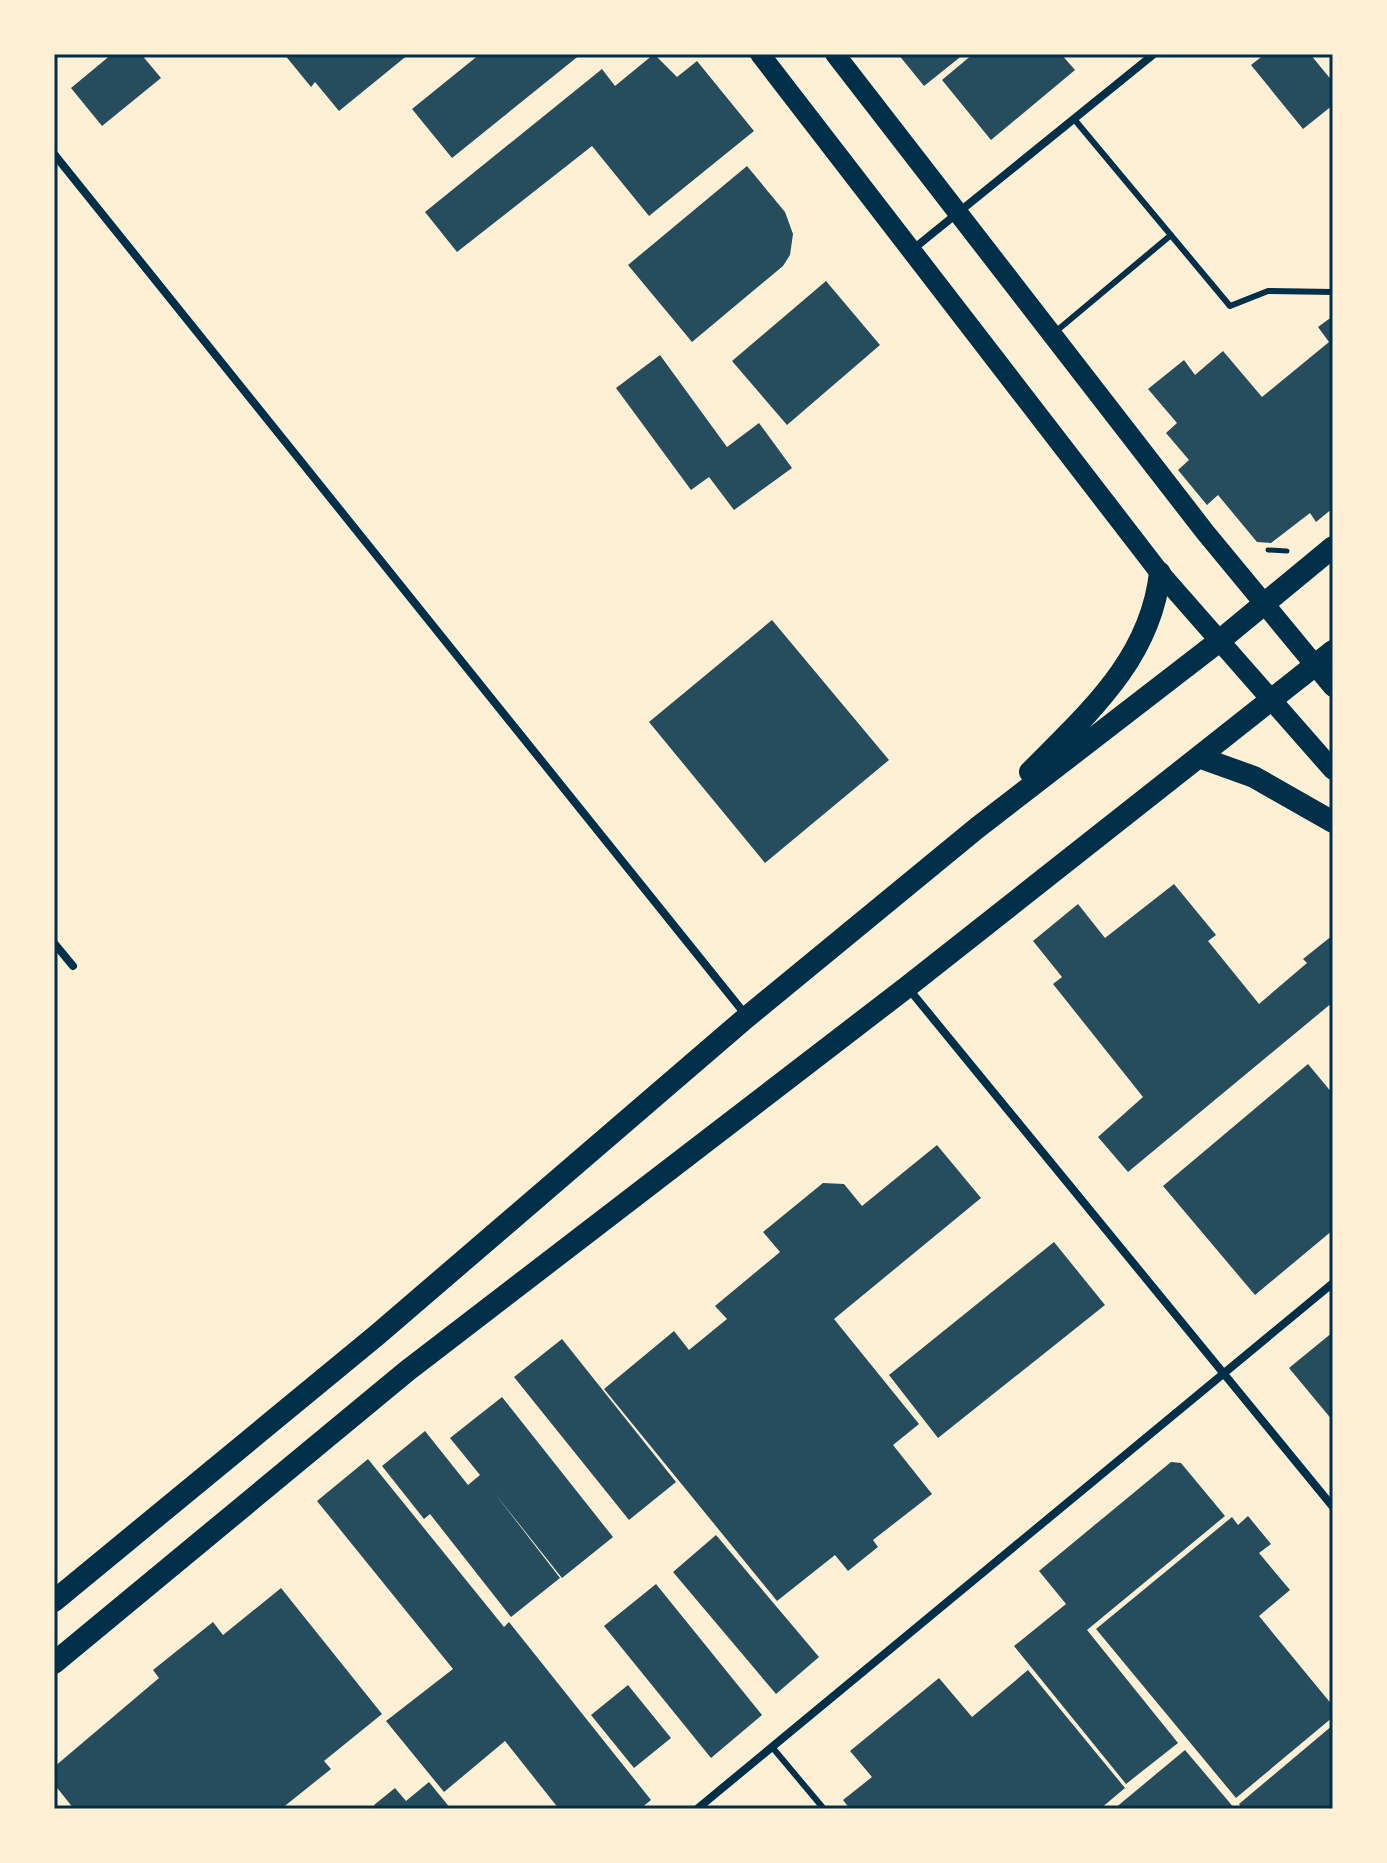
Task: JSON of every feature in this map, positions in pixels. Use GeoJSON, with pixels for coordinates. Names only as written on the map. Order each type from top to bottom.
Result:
{"type":"FeatureCollection","features":[{"type":"Feature","properties":{"kind":"highway"},"geometry":{"type":"LineString","coordinates":[[54,1601],[377,1335],[747,1017],[977,828],[1218,642],[1333,547]]}},
{"type":"Feature","properties":{"kind":"highway"},"geometry":{"type":"LineString","coordinates":[[977,828],[1102,700],[1150,622],[1156,608],[1160,573]]}},
{"type":"Feature","properties":{"kind":"highway"},"geometry":{"type":"LineString","coordinates":[[54,1663],[407,1371],[907,987],[1333,651]]}},
{"type":"Feature","properties":{"kind":"highway"},"geometry":{"type":"LineString","coordinates":[[1201,758],[1254,777],[1333,822]]}},
{"type":"Feature","properties":{"kind":"main road"},"geometry":{"type":"LineString","coordinates":[[760,54],[1160,573],[1333,770]]}},
{"type":"Feature","properties":{"kind":"main road"},"geometry":{"type":"LineString","coordinates":[[835,54],[1051,336],[1264,605],[1333,687]]}},
{"type":"Feature","properties":{"kind":"street"},"geometry":{"type":"LineString","coordinates":[[912,250],[1154,54]]}},
{"type":"Feature","properties":{"kind":"street"},"geometry":{"type":"LineString","coordinates":[[54,154],[747,1017]]}},
{"type":"Feature","properties":{"kind":"street"},"geometry":{"type":"LineString","coordinates":[[54,943],[73,966]]}},
{"type":"Feature","properties":{"kind":"street"},"geometry":{"type":"LineString","coordinates":[[907,987],[1333,1507]]}},
{"type":"Feature","properties":{"kind":"street"},"geometry":{"type":"LineString","coordinates":[[697,1809],[1333,1283]]}},
{"type":"Feature","properties":{"kind":"lane"},"geometry":{"type":"LineString","coordinates":[[1074,119],[1230,306],[1268,291],[1333,292]]}},
{"type":"Feature","properties":{"kind":"lane"},"geometry":{"type":"LineString","coordinates":[[1051,336],[1171,235]]}},
{"type":"Feature","properties":{"kind":"lane"},"geometry":{"type":"LineString","coordinates":[[772,1747],[824,1809]]}},
{"type":"Feature","properties":{"kind":"building"},"geometry":{"type":"Polygon","coordinates":[[[112,54],[141,54],[161,78],[102,126],[71,88],[112,54]]]}},
{"type":"Feature","properties":{"kind":"building"},"geometry":{"type":"Polygon","coordinates":[[[284,54],[409,54],[339,111],[315,82],[311,87],[284,54]]]}},
{"type":"Feature","properties":{"kind":"building"},"geometry":{"type":"Polygon","coordinates":[[[480,54],[581,54],[452,158],[412,109],[480,54]]]}},
{"type":"Feature","properties":{"kind":"building"},"geometry":{"type":"Polygon","coordinates":[[[654,54],[677,77],[697,61],[754,131],[649,216],[592,146],[457,252],[425,212],[602,69],[615,86],[654,54]]]}},
{"type":"Feature","properties":{"kind":"building"},"geometry":{"type":"Polygon","coordinates":[[[898,54],[964,54],[924,86],[898,54]]]}},
{"type":"Feature","properties":{"kind":"building"},"geometry":{"type":"Polygon","coordinates":[[[973,54],[1061,54],[1075,70],[991,140],[942,80],[973,54]]]}},
{"type":"Feature","properties":{"kind":"building"},"geometry":{"type":"Polygon","coordinates":[[[1265,54],[1310,54],[1333,82],[1333,105],[1303,129],[1251,65],[1265,54]]]}},
{"type":"Feature","properties":{"kind":"building"},"geometry":{"type":"Polygon","coordinates":[[[747,166],[785,212],[793,234],[790,255],[783,266],[692,342],[628,265],[747,166]]]}},
{"type":"Feature","properties":{"kind":"building"},"geometry":{"type":"Polygon","coordinates":[[[826,281],[880,345],[787,425],[732,361],[826,281]]]}},
{"type":"Feature","properties":{"kind":"building"},"geometry":{"type":"Polygon","coordinates":[[[1333,316],[1333,508],[1316,522],[1310,513],[1271,543],[1257,542],[1218,495],[1207,505],[1178,470],[1189,460],[1166,433],[1177,423],[1148,389],[1184,360],[1195,375],[1223,351],[1262,397],[1329,342],[1318,327],[1333,316]]]}},
{"type":"Feature","properties":{"kind":"building"},"geometry":{"type":"Polygon","coordinates":[[[660,355],[727,447],[759,423],[792,468],[734,510],[709,477],[691,490],[616,388],[660,355]]]}},
{"type":"Feature","properties":{"kind":"building"},"geometry":{"type":"Polygon","coordinates":[[[772,620],[889,760],[765,863],[649,722],[772,620]]]}},
{"type":"Feature","properties":{"kind":"building"},"geometry":{"type":"Polygon","coordinates":[[[1174,884],[1216,935],[1208,941],[1259,1004],[1307,963],[1303,959],[1333,935],[1333,1002],[1128,1172],[1098,1137],[1143,1097],[1053,984],[1062,977],[1033,941],[1078,904],[1105,938],[1174,884]]]}},
{"type":"Feature","properties":{"kind":"building"},"geometry":{"type":"Polygon","coordinates":[[[1308,1064],[1333,1094],[1333,1230],[1255,1295],[1163,1186],[1308,1064]]]}},
{"type":"Feature","properties":{"kind":"building"},"geometry":{"type":"Polygon","coordinates":[[[937,1145],[981,1198],[834,1319],[919,1424],[893,1445],[932,1494],[873,1540],[878,1547],[848,1571],[835,1555],[777,1601],[604,1389],[674,1331],[689,1350],[727,1319],[715,1306],[780,1252],[763,1232],[823,1183],[844,1184],[862,1206],[937,1145]]]}},
{"type":"Feature","properties":{"kind":"building"},"geometry":{"type":"Polygon","coordinates":[[[1054,1242],[1105,1305],[938,1438],[889,1375],[1054,1242]]]}},
{"type":"Feature","properties":{"kind":"building"},"geometry":{"type":"Polygon","coordinates":[[[1333,1332],[1333,1421],[1289,1368],[1333,1332]]]}},
{"type":"Feature","properties":{"kind":"building"},"geometry":{"type":"Polygon","coordinates":[[[562,1339],[676,1482],[629,1520],[514,1377],[562,1339]]]}},
{"type":"Feature","properties":{"kind":"building"},"geometry":{"type":"Polygon","coordinates":[[[502,1397],[613,1537],[562,1578],[493,1491],[560,1578],[511,1617],[430,1514],[424,1519],[382,1466],[425,1431],[468,1485],[480,1475],[450,1438],[502,1397]]]}},
{"type":"Feature","properties":{"kind":"building"},"geometry":{"type":"Polygon","coordinates":[[[368,1459],[504,1627],[509,1622],[651,1800],[640,1809],[559,1809],[505,1741],[444,1792],[386,1721],[453,1669],[317,1501],[368,1459]]]}},
{"type":"Feature","properties":{"kind":"building"},"geometry":{"type":"Polygon","coordinates":[[[1171,1462],[1181,1463],[1225,1516],[1087,1630],[1178,1743],[1126,1784],[1014,1646],[1066,1604],[1039,1571],[1171,1462]]]}},
{"type":"Feature","properties":{"kind":"building"},"geometry":{"type":"Polygon","coordinates":[[[1248,1516],[1271,1544],[1259,1553],[1290,1590],[1259,1616],[1333,1706],[1333,1717],[1236,1798],[1096,1629],[1232,1517],[1238,1525],[1248,1516]]]}},
{"type":"Feature","properties":{"kind":"building"},"geometry":{"type":"Polygon","coordinates":[[[716,1535],[819,1657],[776,1694],[673,1572],[716,1535]]]}},
{"type":"Feature","properties":{"kind":"building"},"geometry":{"type":"Polygon","coordinates":[[[656,1584],[762,1715],[711,1758],[604,1626],[656,1584]]]}},
{"type":"Feature","properties":{"kind":"building"},"geometry":{"type":"Polygon","coordinates":[[[281,1588],[382,1714],[324,1761],[331,1769],[281,1809],[74,1809],[54,1784],[54,1767],[159,1678],[153,1670],[213,1622],[223,1635],[281,1588]]]}},
{"type":"Feature","properties":{"kind":"building"},"geometry":{"type":"Polygon","coordinates":[[[1028,1670],[1125,1788],[1100,1809],[850,1809],[843,1800],[872,1777],[850,1751],[939,1678],[972,1717],[1028,1670]]]}},
{"type":"Feature","properties":{"kind":"building"},"geometry":{"type":"Polygon","coordinates":[[[628,1685],[671,1738],[634,1768],[591,1715],[628,1685]]]}},
{"type":"Feature","properties":{"kind":"building"},"geometry":{"type":"Polygon","coordinates":[[[1333,1725],[1333,1809],[1242,1809],[1239,1804],[1333,1725]]]}},
{"type":"Feature","properties":{"kind":"building"},"geometry":{"type":"Polygon","coordinates":[[[1185,1750],[1235,1809],[1114,1809],[1185,1750]]]}},
{"type":"Feature","properties":{"kind":"building"},"geometry":{"type":"Polygon","coordinates":[[[429,1782],[451,1809],[377,1809],[374,1805],[395,1788],[406,1801],[429,1782]]]}}]}
